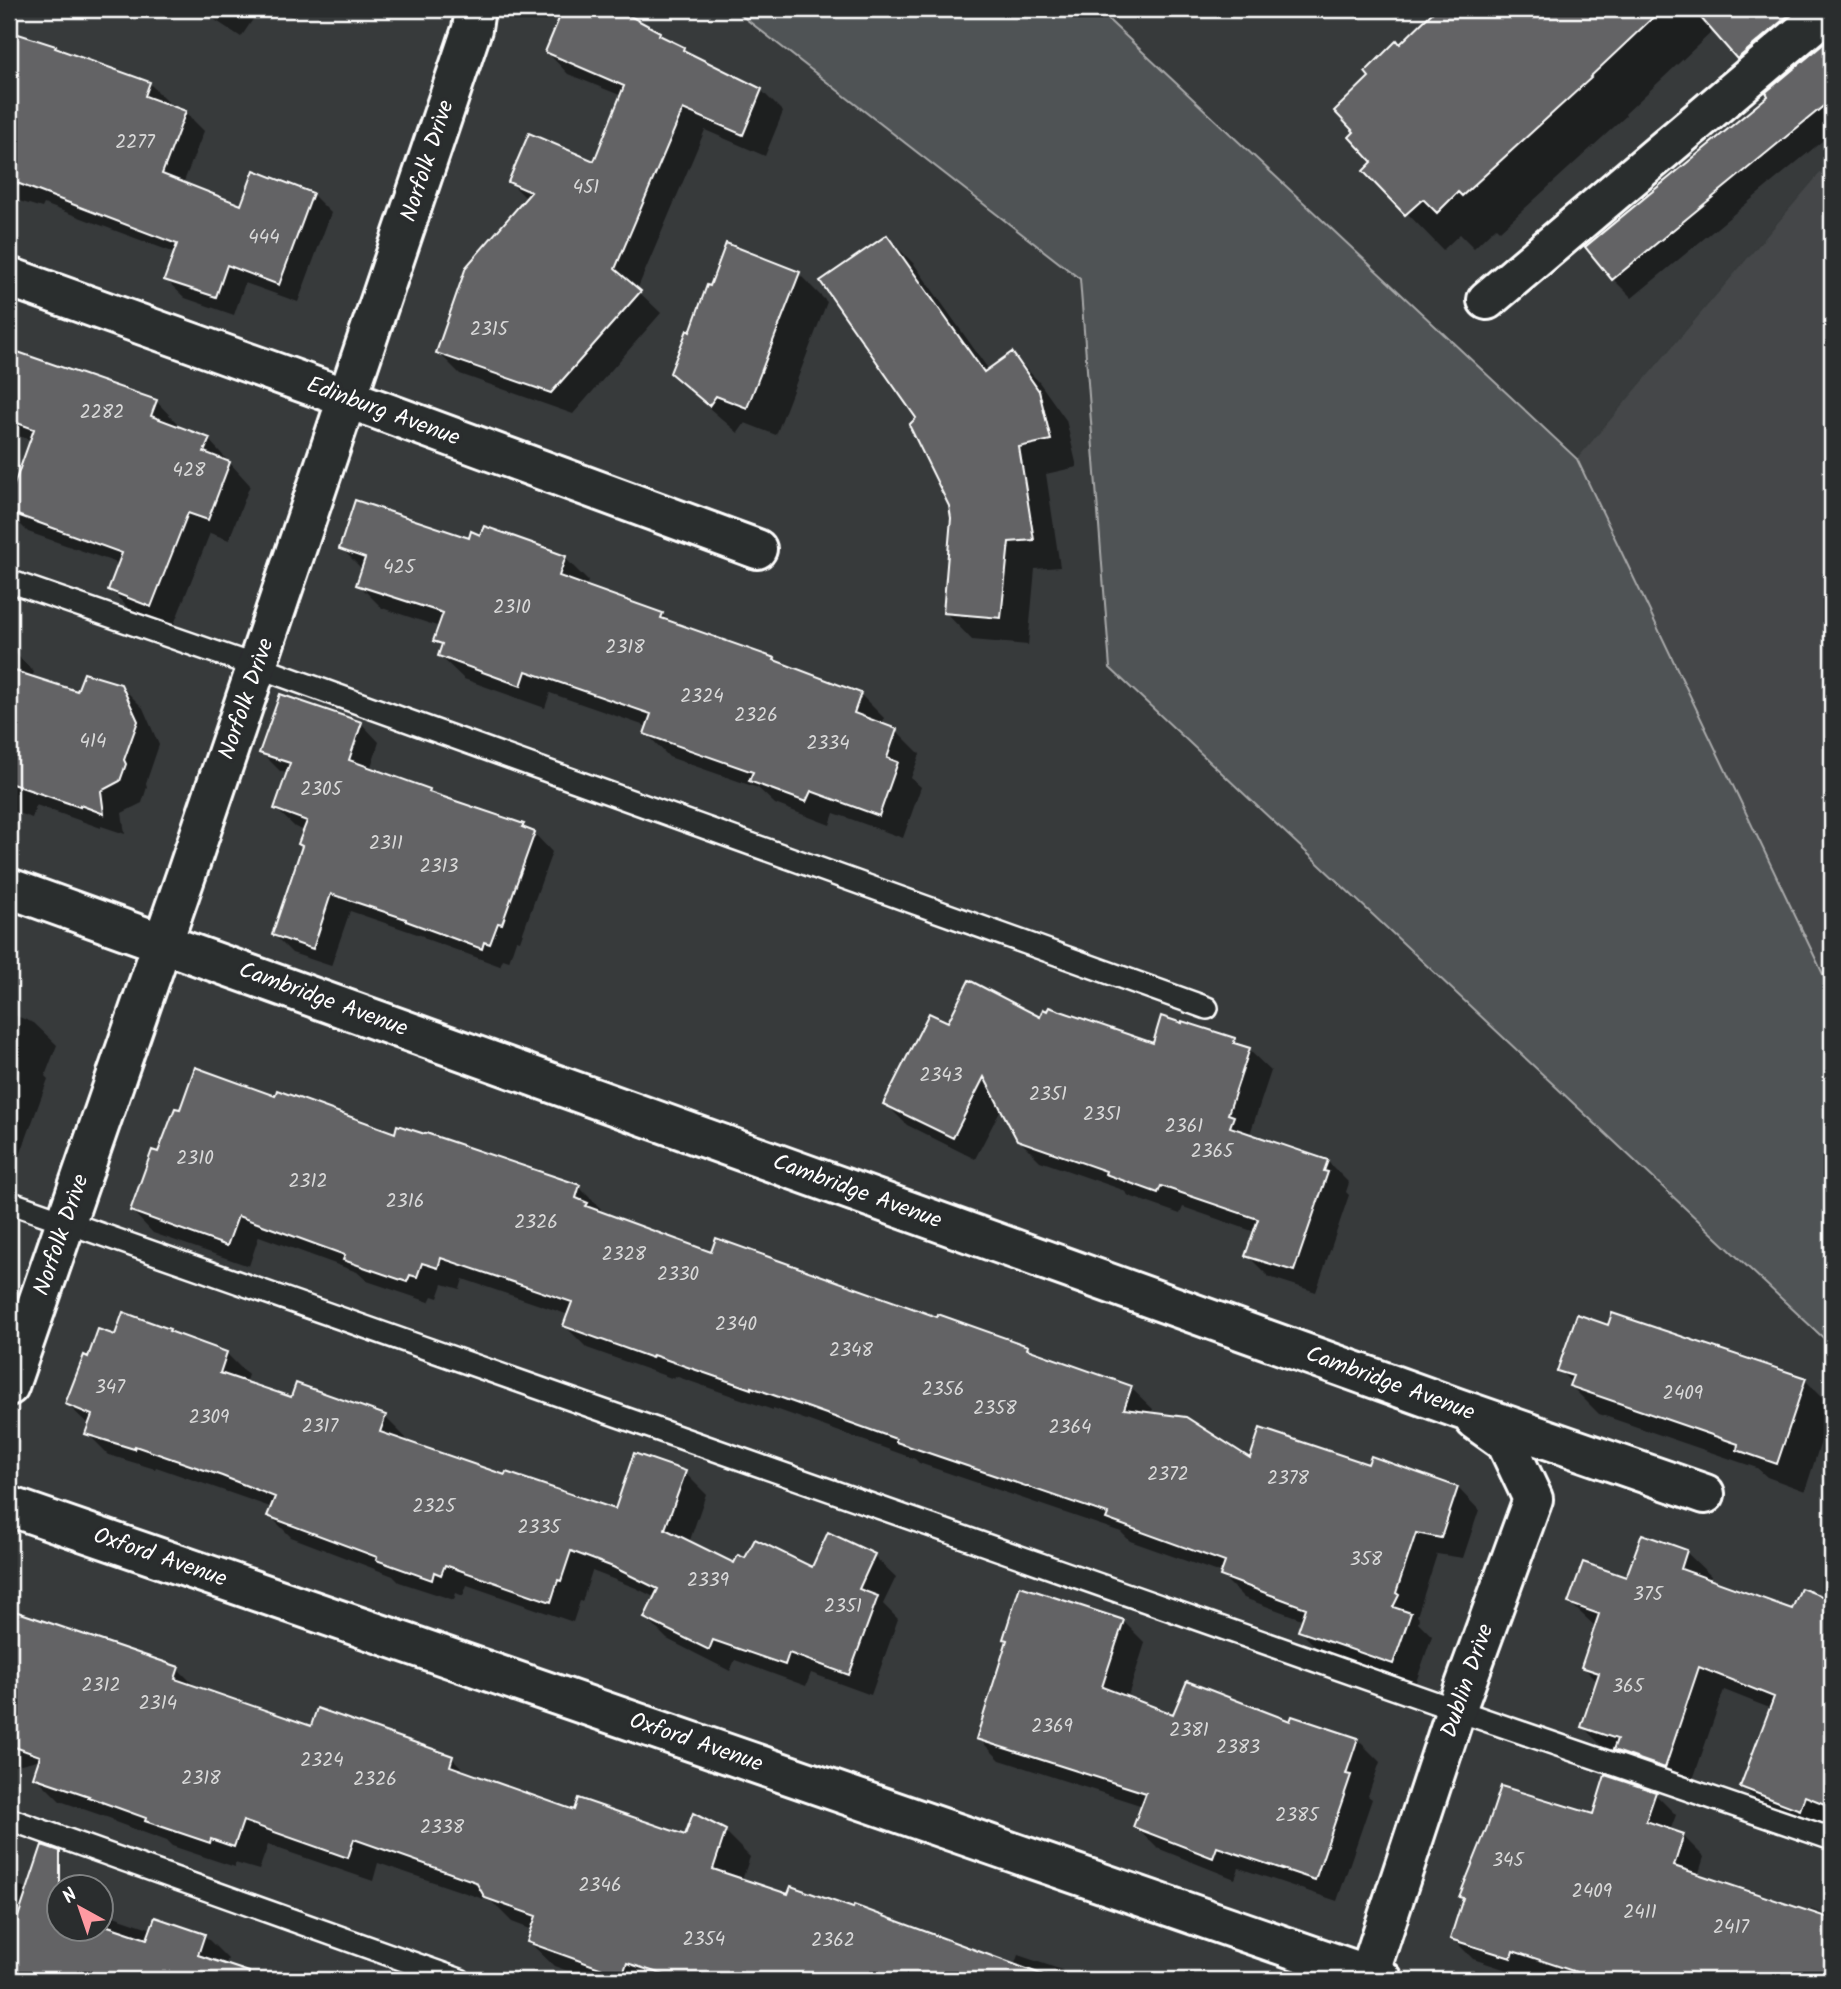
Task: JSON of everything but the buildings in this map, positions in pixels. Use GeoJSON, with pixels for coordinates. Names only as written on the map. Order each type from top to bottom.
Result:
{"type":"FeatureCollection","features":[{"type":"Feature","properties":{"kind":"street","name":"Norfolk Drive"},"geometry":{"type":"LineString","coordinates":[[9,1386],[258,667],[472,29],[475,9]]}},
{"type":"Feature","properties":{"kind":"street"},"geometry":{"type":"LineString","coordinates":[[1487,300],[1830,9]]}},
{"type":"Feature","properties":{"kind":"street","name":"Edinburg Avenue"},"geometry":{"type":"LineString","coordinates":[[9,277],[349,398],[757,549]]}},
{"type":"Feature","properties":{"kind":"street","name":"Cambridge Avenue"},"geometry":{"type":"LineString","coordinates":[[9,888],[1457,1408],[1705,1494]]}},
{"type":"Feature","properties":{"kind":"street","name":"Dublin Drive"},"geometry":{"type":"LineString","coordinates":[[1373,1979],[1456,1710],[1533,1499],[1506,1442],[1457,1408]]}},
{"type":"Feature","properties":{"kind":"street","name":"Oxford Avenue"},"geometry":{"type":"LineString","coordinates":[[9,1506],[1373,1979]]}},
{"type":"Feature","properties":{"kind":"lane"},"geometry":{"type":"LineString","coordinates":[[9,580],[1207,1008]]}},
{"type":"Feature","properties":{"kind":"lane"},"geometry":{"type":"LineString","coordinates":[[9,1202],[1456,1710],[1832,1839]]}},
{"type":"Feature","properties":{"kind":"lane"},"geometry":{"type":"LineString","coordinates":[[9,1819],[460,1980]]}},
{"type":"Feature","properties":{"kind":"shaded area"},"geometry":{"type":"Polygon","coordinates":[[[733,9],[1097,9],[1577,459],[1832,993],[1832,1346],[1110,668],[1080,279],[733,9]]]}},
{"type":"Feature","properties":{"kind":"shaded area"},"geometry":{"type":"Polygon","coordinates":[[[1832,159],[1832,993],[1577,459],[1832,159]]]}}]}
